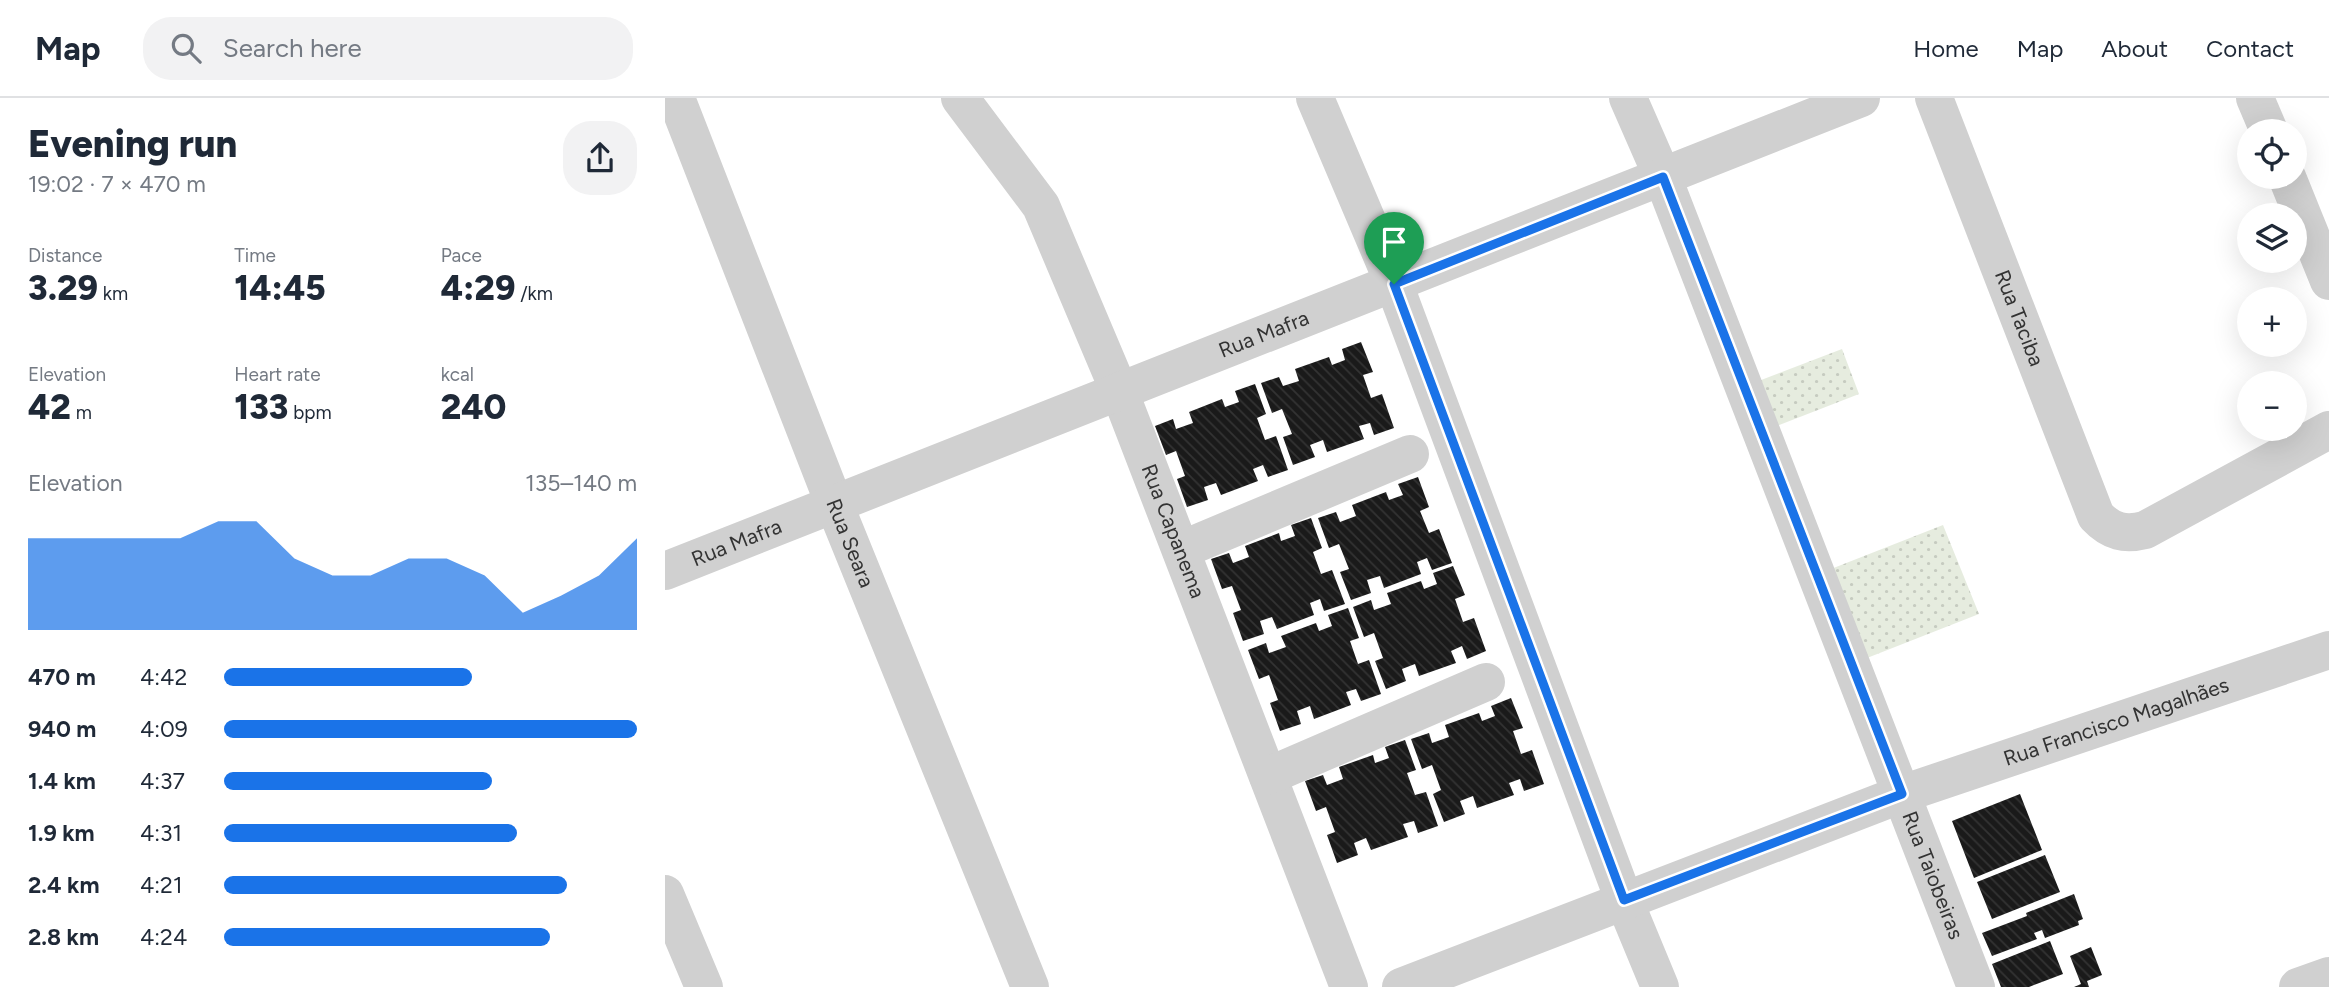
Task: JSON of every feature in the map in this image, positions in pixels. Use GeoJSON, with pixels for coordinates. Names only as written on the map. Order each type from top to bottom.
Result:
{"type":"FeatureCollection","features":[{"type":"Feature","properties":{"kind":"street","name":"Rua Seara"},"geometry":{"type":"LineString","coordinates":[[676,98],[835,506],[1030,987]]}},
{"type":"Feature","properties":{"kind":"street","name":"Rua Capanema"},"geometry":{"type":"LineString","coordinates":[[960,98],[1041,206],[1120,393],[1349,987]]}},
{"type":"Feature","properties":{"kind":"street"},"geometry":{"type":"LineString","coordinates":[[1315,98],[1394,284],[1624,900],[1660,987]]}},
{"type":"Feature","properties":{"kind":"street","name":"Rua Taiobeiras"},"geometry":{"type":"LineString","coordinates":[[1628,98],[1663,177],[1976,987]]}},
{"type":"Feature","properties":{"kind":"street","name":"Rua Mafra"},"geometry":{"type":"LineString","coordinates":[[665,571],[1861,98]]}},
{"type":"Feature","properties":{"kind":"street","name":"Rua Taciba"},"geometry":{"type":"LineString","coordinates":[[1934,98],[2096,516],[2104,525],[2130,534],[2145,530],[2329,430]]}},
{"type":"Feature","properties":{"kind":"street"},"geometry":{"type":"LineString","coordinates":[[2255,98],[2264,119]]}},
{"type":"Feature","properties":{"kind":"street"},"geometry":{"type":"LineString","coordinates":[[2292,189],[2329,281]]}},
{"type":"Feature","properties":{"kind":"street"},"geometry":{"type":"LineString","coordinates":[[1181,550],[1410,454]]}},
{"type":"Feature","properties":{"kind":"street","name":"Rua Francisco Magalhães"},"geometry":{"type":"LineString","coordinates":[[1401,987],[1902,794],[2329,650]]}},
{"type":"Feature","properties":{"kind":"street"},"geometry":{"type":"LineString","coordinates":[[1268,776],[1486,682]]}},
{"type":"Feature","properties":{"kind":"street"},"geometry":{"type":"LineString","coordinates":[[665,894],[704,987]]}},
{"type":"Feature","properties":{"kind":"street"},"geometry":{"type":"LineString","coordinates":[[2298,987],[2329,976]]}},
{"type":"Feature","properties":{"kind":"shaded area"},"geometry":{"type":"Polygon","coordinates":[[[1842,349],[1859,394],[1774,427],[1756,382],[1842,349]]]}},
{"type":"Feature","properties":{"kind":"shaded area"},"geometry":{"type":"Polygon","coordinates":[[[1943,525],[1979,614],[1867,658],[1831,569],[1943,525]]]}},
{"type":"Feature","properties":{"kind":"building"},"geometry":{"type":"Polygon","coordinates":[[[1361,342],[1373,372],[1363,375],[1371,398],[1382,394],[1394,428],[1374,435],[1370,423],[1359,426],[1364,439],[1327,452],[1323,440],[1310,445],[1315,457],[1293,465],[1283,437],[1292,434],[1282,409],[1272,413],[1261,383],[1279,377],[1283,386],[1299,381],[1295,369],[1329,357],[1332,365],[1345,360],[1342,349],[1361,342]]]}},
{"type":"Feature","properties":{"kind":"building"},"geometry":{"type":"Polygon","coordinates":[[[1255,384],[1266,414],[1257,418],[1265,440],[1276,436],[1288,470],[1268,477],[1263,465],[1253,469],[1258,481],[1221,495],[1216,483],[1204,487],[1208,500],[1187,507],[1177,479],[1185,476],[1176,451],[1166,455],[1155,426],[1173,419],[1176,429],[1193,423],[1189,412],[1222,399],[1225,407],[1239,402],[1235,391],[1255,384]]]}},
{"type":"Feature","properties":{"kind":"building"},"geometry":{"type":"Polygon","coordinates":[[[1418,477],[1429,507],[1420,511],[1429,533],[1439,529],[1452,563],[1432,570],[1427,558],[1417,562],[1421,574],[1384,588],[1380,576],[1367,580],[1371,593],[1351,600],[1340,572],[1349,569],[1339,544],[1329,548],[1318,518],[1336,512],[1340,522],[1356,516],[1352,505],[1386,492],[1389,500],[1403,495],[1398,484],[1418,477]]]}},
{"type":"Feature","properties":{"kind":"building"},"geometry":{"type":"Polygon","coordinates":[[[1311,518],[1322,548],[1313,552],[1321,574],[1332,570],[1345,604],[1324,611],[1320,599],[1310,603],[1314,615],[1277,629],[1272,617],[1260,621],[1264,634],[1243,641],[1233,613],[1241,610],[1232,586],[1222,589],[1211,559],[1229,553],[1233,563],[1249,557],[1245,546],[1279,533],[1281,541],[1295,536],[1291,525],[1311,518]]]}},
{"type":"Feature","properties":{"kind":"building"},"geometry":{"type":"Polygon","coordinates":[[[1453,566],[1465,595],[1455,599],[1463,622],[1474,618],[1486,651],[1467,659],[1462,646],[1451,651],[1456,663],[1419,676],[1415,664],[1402,669],[1406,681],[1386,689],[1375,661],[1383,658],[1374,633],[1364,637],[1353,607],[1371,600],[1374,610],[1391,604],[1387,593],[1421,581],[1424,589],[1437,584],[1433,573],[1453,566]]]}},
{"type":"Feature","properties":{"kind":"building"},"geometry":{"type":"Polygon","coordinates":[[[1348,608],[1359,638],[1350,641],[1358,664],[1369,660],[1381,694],[1361,701],[1356,689],[1346,692],[1351,705],[1314,719],[1310,706],[1297,711],[1301,724],[1280,731],[1270,703],[1278,700],[1269,675],[1259,679],[1248,650],[1266,643],[1269,653],[1286,647],[1281,636],[1316,623],[1319,631],[1332,626],[1328,615],[1348,608]]]}},
{"type":"Feature","properties":{"kind":"building"},"geometry":{"type":"Polygon","coordinates":[[[1511,698],[1523,728],[1513,731],[1521,754],[1532,750],[1544,784],[1524,791],[1520,779],[1509,783],[1514,795],[1477,808],[1473,796],[1460,801],[1465,814],[1444,822],[1433,794],[1441,790],[1432,765],[1422,769],[1411,739],[1429,733],[1432,743],[1449,737],[1445,725],[1479,713],[1482,721],[1495,716],[1491,706],[1511,698]]]}},
{"type":"Feature","properties":{"kind":"building"},"geometry":{"type":"Polygon","coordinates":[[[1405,740],[1416,770],[1407,773],[1415,795],[1426,792],[1438,826],[1418,833],[1414,821],[1403,824],[1408,837],[1371,850],[1366,838],[1354,843],[1358,855],[1337,863],[1327,835],[1335,832],[1326,807],[1316,811],[1305,781],[1323,775],[1327,785],[1343,779],[1339,767],[1373,755],[1375,763],[1389,758],[1385,747],[1405,740]]]}},
{"type":"Feature","properties":{"kind":"building"},"geometry":{"type":"Polygon","coordinates":[[[2020,794],[2042,850],[1974,878],[1952,821],[2020,794]]]}},
{"type":"Feature","properties":{"kind":"building"},"geometry":{"type":"Polygon","coordinates":[[[2045,855],[2060,892],[1992,919],[1977,882],[2045,855]]]}},
{"type":"Feature","properties":{"kind":"building"},"geometry":{"type":"Polygon","coordinates":[[[2074,894],[2083,919],[2078,921],[2079,925],[2045,938],[2042,930],[2034,933],[2037,939],[1992,956],[1982,933],[2074,894]]]}},
{"type":"Feature","properties":{"kind":"building"},"geometry":{"type":"Polygon","coordinates":[[[2050,941],[2063,974],[2029,987],[2001,987],[1992,964],[2050,941]]]}},
{"type":"Feature","properties":{"kind":"building"},"geometry":{"type":"Polygon","coordinates":[[[2091,947],[2102,975],[2087,981],[2089,987],[2074,987],[2081,984],[2070,956],[2091,947]]]}},
{"type":"Feature","properties":{"kind":"route"},"geometry":{"type":"LineString","coordinates":[[1663,177],[1902,794],[1624,900],[1394,284],[1663,177]]}}]}
